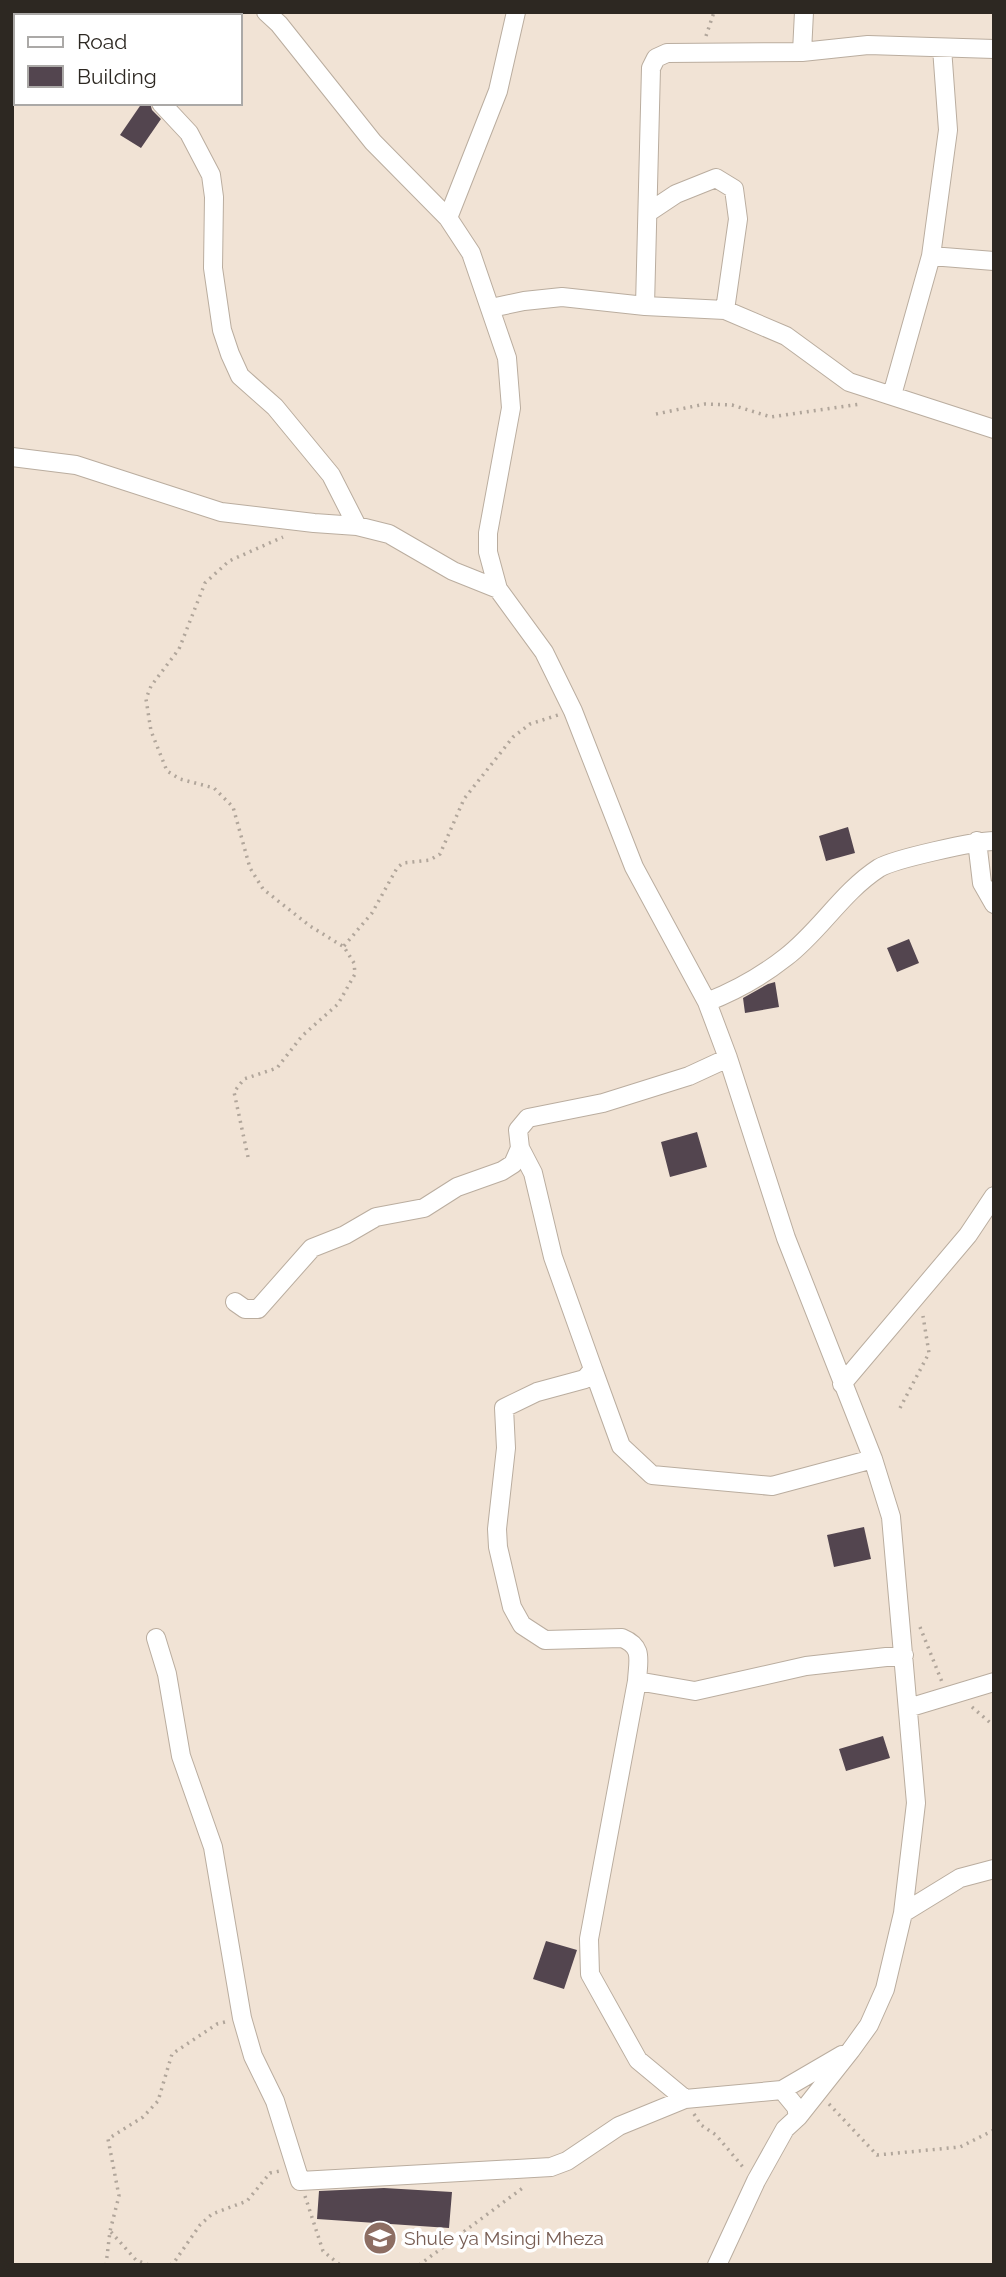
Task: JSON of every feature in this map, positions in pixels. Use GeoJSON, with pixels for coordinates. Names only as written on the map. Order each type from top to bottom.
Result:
{"type":"FeatureCollection","features":[{"type":"Feature","properties":{"kind":"street"},"geometry":{"type":"LineString","coordinates":[[448,218],[498,91],[516,12]]}},
{"type":"Feature","properties":{"kind":"street"},"geometry":{"type":"LineString","coordinates":[[802,52],[804,12]]}},
{"type":"Feature","properties":{"kind":"street"},"geometry":{"type":"LineString","coordinates":[[279,16],[373,142],[448,218],[471,253],[506,358],[511,408],[488,533],[488,552],[498,589],[544,652],[573,711],[634,867],[707,1002],[728,1058],[786,1238],[873,1459],[891,1517],[916,1803],[902,1913],[885,1989],[869,2025],[798,2117],[785,2129],[756,2181],[717,2265]]}},
{"type":"Feature","properties":{"kind":"street"},"geometry":{"type":"LineString","coordinates":[[645,306],[651,68],[656,58],[667,53],[802,52],[868,45],[994,49]]}},
{"type":"Feature","properties":{"kind":"street"},"geometry":{"type":"LineString","coordinates":[[888,393],[931,256],[948,130],[942,48]]}},
{"type":"Feature","properties":{"kind":"street"},"geometry":{"type":"LineString","coordinates":[[163,105],[189,133],[211,175],[214,197],[212,268],[222,330],[240,376],[275,407],[331,475],[357,526]]}},
{"type":"Feature","properties":{"kind":"street"},"geometry":{"type":"LineString","coordinates":[[649,212],[676,194],[716,178],[734,188],[738,219],[725,310]]}},
{"type":"Feature","properties":{"kind":"street"},"geometry":{"type":"LineString","coordinates":[[931,256],[994,261]]}},
{"type":"Feature","properties":{"kind":"street"},"geometry":{"type":"LineString","coordinates":[[491,308],[524,301],[562,298],[725,310],[786,336],[849,382],[994,429]]}},
{"type":"Feature","properties":{"kind":"street"},"geometry":{"type":"LineString","coordinates":[[12,457],[76,465],[221,512],[357,526],[389,534],[453,571],[498,589]]}},
{"type":"Feature","properties":{"kind":"street"},"geometry":{"type":"LineString","coordinates":[[707,1002],[735,991],[787,956],[850,891],[882,866],[986,841],[982,883],[994,904]]}},
{"type":"Feature","properties":{"kind":"street"},"geometry":{"type":"LineString","coordinates":[[728,1058],[689,1076],[603,1102],[528,1118],[518,1130],[520,1148],[533,1172],[552,1256],[621,1446],[652,1475],[772,1486],[873,1459]]}},
{"type":"Feature","properties":{"kind":"street"},"geometry":{"type":"LineString","coordinates":[[235,1302],[245,1309],[258,1309],[312,1248],[345,1235],[376,1217],[424,1208],[457,1187],[502,1171],[513,1164],[520,1148]]}},
{"type":"Feature","properties":{"kind":"street"},"geometry":{"type":"LineString","coordinates":[[842,1384],[968,1234],[994,1196]]}},
{"type":"Feature","properties":{"kind":"street"},"geometry":{"type":"LineString","coordinates":[[593,1369],[585,1379],[537,1392],[504,1408],[506,1448],[496,1529],[498,1547],[512,1607],[522,1625],[545,1640],[622,1638],[633,1643],[639,1653],[589,1940],[590,1974],[638,2060],[685,2099]]}},
{"type":"Feature","properties":{"kind":"street"},"geometry":{"type":"LineString","coordinates":[[156,1638],[167,1674],[181,1756],[213,1847],[242,2018],[253,2056],[275,2101],[298,2175],[551,2167],[567,2161],[619,2126],[685,2099],[782,2090],[851,2050]]}},
{"type":"Feature","properties":{"kind":"street"},"geometry":{"type":"LineString","coordinates":[[636,1681],[695,1691],[806,1666],[904,1655]]}},
{"type":"Feature","properties":{"kind":"street"},"geometry":{"type":"LineString","coordinates":[[908,1708],[994,1682]]}},
{"type":"Feature","properties":{"kind":"street"},"geometry":{"type":"LineString","coordinates":[[902,1913],[960,1878],[994,1869]]}},
{"type":"Feature","properties":{"kind":"street"},"geometry":{"type":"LineString","coordinates":[[782,2090],[796,2107],[798,2117]]}},
{"type":"Feature","properties":{"kind":"path"},"geometry":{"type":"LineString","coordinates":[[702,52],[714,12]]}},
{"type":"Feature","properties":{"kind":"path"},"geometry":{"type":"LineString","coordinates":[[656,414],[705,404],[732,405],[771,417],[869,403],[888,393]]}},
{"type":"Feature","properties":{"kind":"path"},"geometry":{"type":"LineString","coordinates":[[248,1157],[234,1092],[244,1079],[277,1069],[302,1036],[338,1004],[355,974],[354,963],[344,947],[310,926],[263,889],[250,868],[233,807],[214,788],[180,779],[167,771],[151,731],[146,699],[151,686],[179,649],[205,583],[229,561],[314,523]]}},
{"type":"Feature","properties":{"kind":"path"},"geometry":{"type":"LineString","coordinates":[[344,947],[372,913],[397,868],[403,863],[430,860],[440,854],[464,799],[513,737],[530,724],[573,711]]}},
{"type":"Feature","properties":{"kind":"path"},"geometry":{"type":"LineString","coordinates":[[900,1408],[929,1353],[922,1289]]}},
{"type":"Feature","properties":{"kind":"path"},"geometry":{"type":"LineString","coordinates":[[916,1617],[942,1681],[960,1693],[994,1726]]}},
{"type":"Feature","properties":{"kind":"path"},"geometry":{"type":"LineString","coordinates":[[106,2265],[110,2231],[119,2196],[108,2139],[143,2117],[158,2101],[172,2054],[217,2024],[242,2018]]}},
{"type":"Feature","properties":{"kind":"path"},"geometry":{"type":"LineString","coordinates":[[818,2092],[877,2155],[960,2147],[994,2130]]}},
{"type":"Feature","properties":{"kind":"path"},"geometry":{"type":"LineString","coordinates":[[685,2099],[701,2125],[716,2135],[756,2181]]}},
{"type":"Feature","properties":{"kind":"path"},"geometry":{"type":"LineString","coordinates":[[419,2265],[551,2167]]}},
{"type":"Feature","properties":{"kind":"path"},"geometry":{"type":"LineString","coordinates":[[170,2265],[200,2225],[212,2214],[247,2201],[270,2173],[298,2175],[323,2251],[340,2265]]}},
{"type":"Feature","properties":{"kind":"path"},"geometry":{"type":"LineString","coordinates":[[110,2231],[136,2260],[149,2265]]}},
{"type":"Feature","properties":{"kind":"building"},"geometry":{"type":"Polygon","coordinates":[[[141,105],[151,105],[161,119],[141,148],[120,135],[141,105]]]}},
{"type":"Feature","properties":{"kind":"building"},"geometry":{"type":"Polygon","coordinates":[[[848,827],[855,853],[826,861],[819,836],[848,827]]]}},
{"type":"Feature","properties":{"kind":"building"},"geometry":{"type":"Polygon","coordinates":[[[909,939],[919,963],[897,972],[887,948],[909,939]]]}},
{"type":"Feature","properties":{"kind":"building"},"geometry":{"type":"Polygon","coordinates":[[[775,982],[779,1007],[745,1013],[743,998],[775,982]]]}},
{"type":"Feature","properties":{"kind":"building"},"geometry":{"type":"Polygon","coordinates":[[[697,1132],[707,1167],[670,1177],[661,1142],[697,1132]]]}},
{"type":"Feature","properties":{"kind":"building"},"geometry":{"type":"Polygon","coordinates":[[[864,1527],[871,1559],[834,1567],[827,1535],[864,1527]]]}},
{"type":"Feature","properties":{"kind":"building"},"geometry":{"type":"Polygon","coordinates":[[[883,1736],[890,1758],[846,1771],[839,1749],[883,1736]]]}},
{"type":"Feature","properties":{"kind":"building"},"geometry":{"type":"Polygon","coordinates":[[[546,1941],[577,1950],[564,1989],[533,1979],[546,1941]]]}},
{"type":"Feature","properties":{"kind":"building"},"geometry":{"type":"Polygon","coordinates":[[[384,2188],[452,2192],[449,2228],[317,2219],[319,2191],[384,2188]]]}},
{"type":"Feature","properties":{"kind":"place","name":"Shule ya Msingi Mheza"},"geometry":{"type":"Point","coordinates":[380,2238]}}]}
